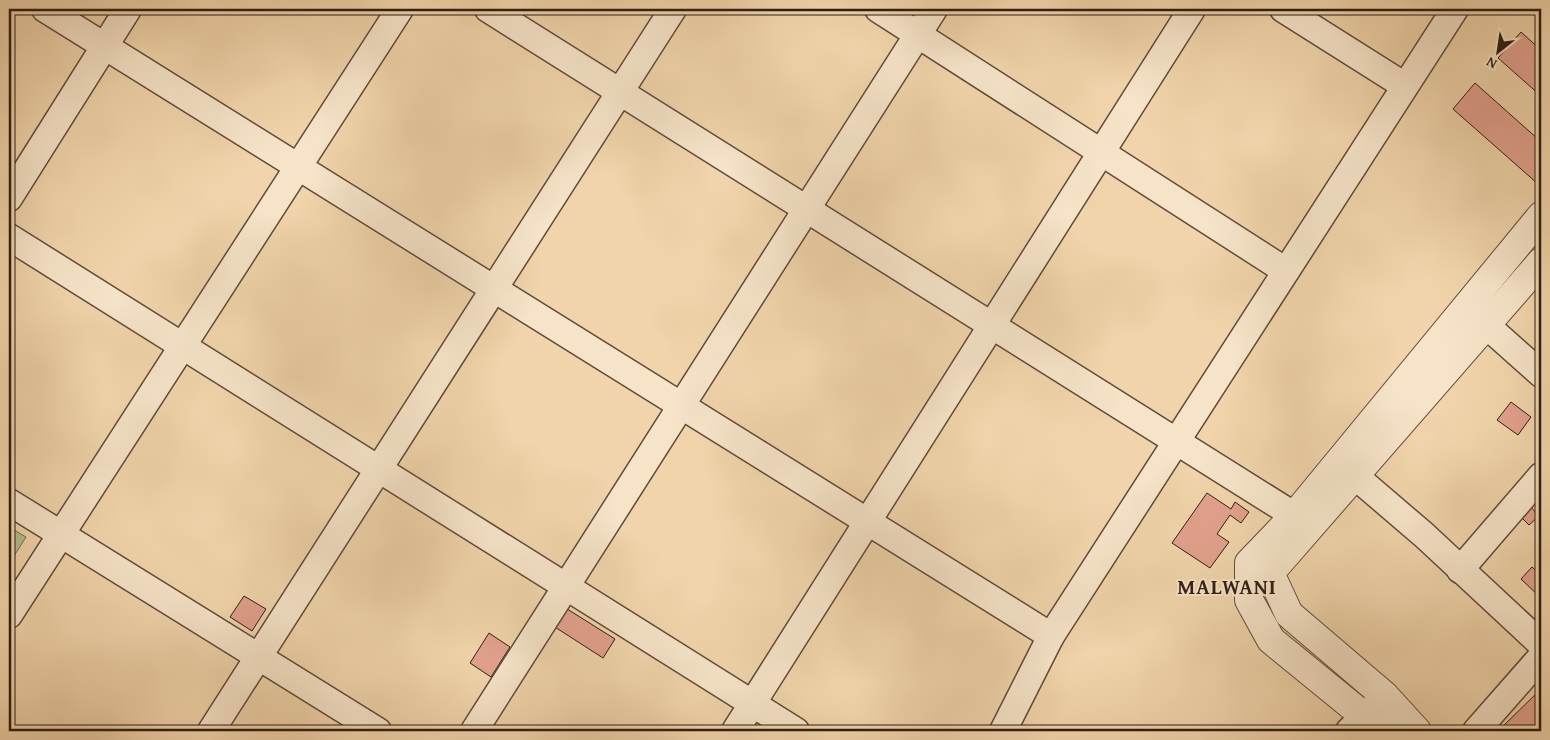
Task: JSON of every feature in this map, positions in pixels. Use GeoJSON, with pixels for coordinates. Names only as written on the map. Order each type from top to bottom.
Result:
{"type":"FeatureCollection","features":[{"type":"Feature","properties":{"kind":"street"},"geometry":{"type":"LineString","coordinates":[[45,9],[1051,636]]}},
{"type":"Feature","properties":{"kind":"street"},"geometry":{"type":"LineString","coordinates":[[9,198],[128,9]]}},
{"type":"Feature","properties":{"kind":"street"},"geometry":{"type":"LineString","coordinates":[[9,614],[400,9]]}},
{"type":"Feature","properties":{"kind":"street"},"geometry":{"type":"LineString","coordinates":[[488,9],[1303,521]]}},
{"type":"Feature","properties":{"kind":"street"},"geometry":{"type":"LineString","coordinates":[[210,731],[673,9]]}},
{"type":"Feature","properties":{"kind":"street"},"geometry":{"type":"LineString","coordinates":[[878,9],[1286,271]]}},
{"type":"Feature","properties":{"kind":"street"},"geometry":{"type":"LineString","coordinates":[[474,731],[934,9]]}},
{"type":"Feature","properties":{"kind":"street"},"geometry":{"type":"LineString","coordinates":[[736,731],[1192,9]]}},
{"type":"Feature","properties":{"kind":"street"},"geometry":{"type":"LineString","coordinates":[[1283,9],[1405,86]]}},
{"type":"Feature","properties":{"kind":"street"},"geometry":{"type":"LineString","coordinates":[[1003,731],[1051,636],[1454,9]]}},
{"type":"Feature","properties":{"kind":"street"},"geometry":{"type":"LineString","coordinates":[[1417,731],[1385,696],[1289,614],[1270,573],[1303,521],[1541,216]]}},
{"type":"Feature","properties":{"kind":"street"},"geometry":{"type":"LineString","coordinates":[[9,238],[796,731]]}},
{"type":"Feature","properties":{"kind":"street"},"geometry":{"type":"LineString","coordinates":[[1385,696],[1365,726],[1271,640],[1249,600],[1249,563],[1303,521],[1355,476],[1541,262]]}},
{"type":"Feature","properties":{"kind":"street"},"geometry":{"type":"LineString","coordinates":[[1486,325],[1541,374]]}},
{"type":"Feature","properties":{"kind":"street"},"geometry":{"type":"LineString","coordinates":[[1355,476],[1424,535],[1541,644]]}},
{"type":"Feature","properties":{"kind":"street"},"geometry":{"type":"LineString","coordinates":[[1460,570],[1541,476]]}},
{"type":"Feature","properties":{"kind":"street"},"geometry":{"type":"LineString","coordinates":[[9,502],[378,731]]}},
{"type":"Feature","properties":{"kind":"street"},"geometry":{"type":"LineString","coordinates":[[1476,731],[1541,657]]}},
{"type":"Feature","properties":{"kind":"green space"},"geometry":{"type":"Polygon","coordinates":[[[9,527],[26,537],[9,564],[9,527]]]}},
{"type":"Feature","properties":{"kind":"building"},"geometry":{"type":"Polygon","coordinates":[[[1521,32],[1541,50],[1541,96],[1498,58],[1521,32]]]}},
{"type":"Feature","properties":{"kind":"building"},"geometry":{"type":"Polygon","coordinates":[[[1475,83],[1539,140],[1541,137],[1541,180],[1538,184],[1453,109],[1475,83]]]}},
{"type":"Feature","properties":{"kind":"building"},"geometry":{"type":"Polygon","coordinates":[[[1511,402],[1531,417],[1518,435],[1497,420],[1511,402]]]}},
{"type":"Feature","properties":{"kind":"building"},"geometry":{"type":"Polygon","coordinates":[[[1207,493],[1231,509],[1235,502],[1249,512],[1241,523],[1230,515],[1217,534],[1229,542],[1210,568],[1172,543],[1207,493]]]}},
{"type":"Feature","properties":{"kind":"building"},"geometry":{"type":"Polygon","coordinates":[[[1528,504],[1539,516],[1529,525],[1519,515],[1528,504]]]}},
{"type":"Feature","properties":{"kind":"building"},"geometry":{"type":"Polygon","coordinates":[[[1532,567],[1541,575],[1541,598],[1521,579],[1532,567]]]}},
{"type":"Feature","properties":{"kind":"building"},"geometry":{"type":"Polygon","coordinates":[[[244,596],[266,609],[252,631],[230,617],[244,596]]]}},
{"type":"Feature","properties":{"kind":"building"},"geometry":{"type":"Polygon","coordinates":[[[556,602],[615,639],[603,658],[544,620],[556,602]]]}},
{"type":"Feature","properties":{"kind":"building"},"geometry":{"type":"Polygon","coordinates":[[[489,633],[510,647],[491,677],[470,663],[489,633]]]}},
{"type":"Feature","properties":{"kind":"building"},"geometry":{"type":"Polygon","coordinates":[[[1541,689],[1541,731],[1498,731],[1541,689]]]}},
{"type":"Feature","properties":{"kind":"district","name":"MALWANI"},"geometry":{"type":"Point","coordinates":[1227,586]}}]}
